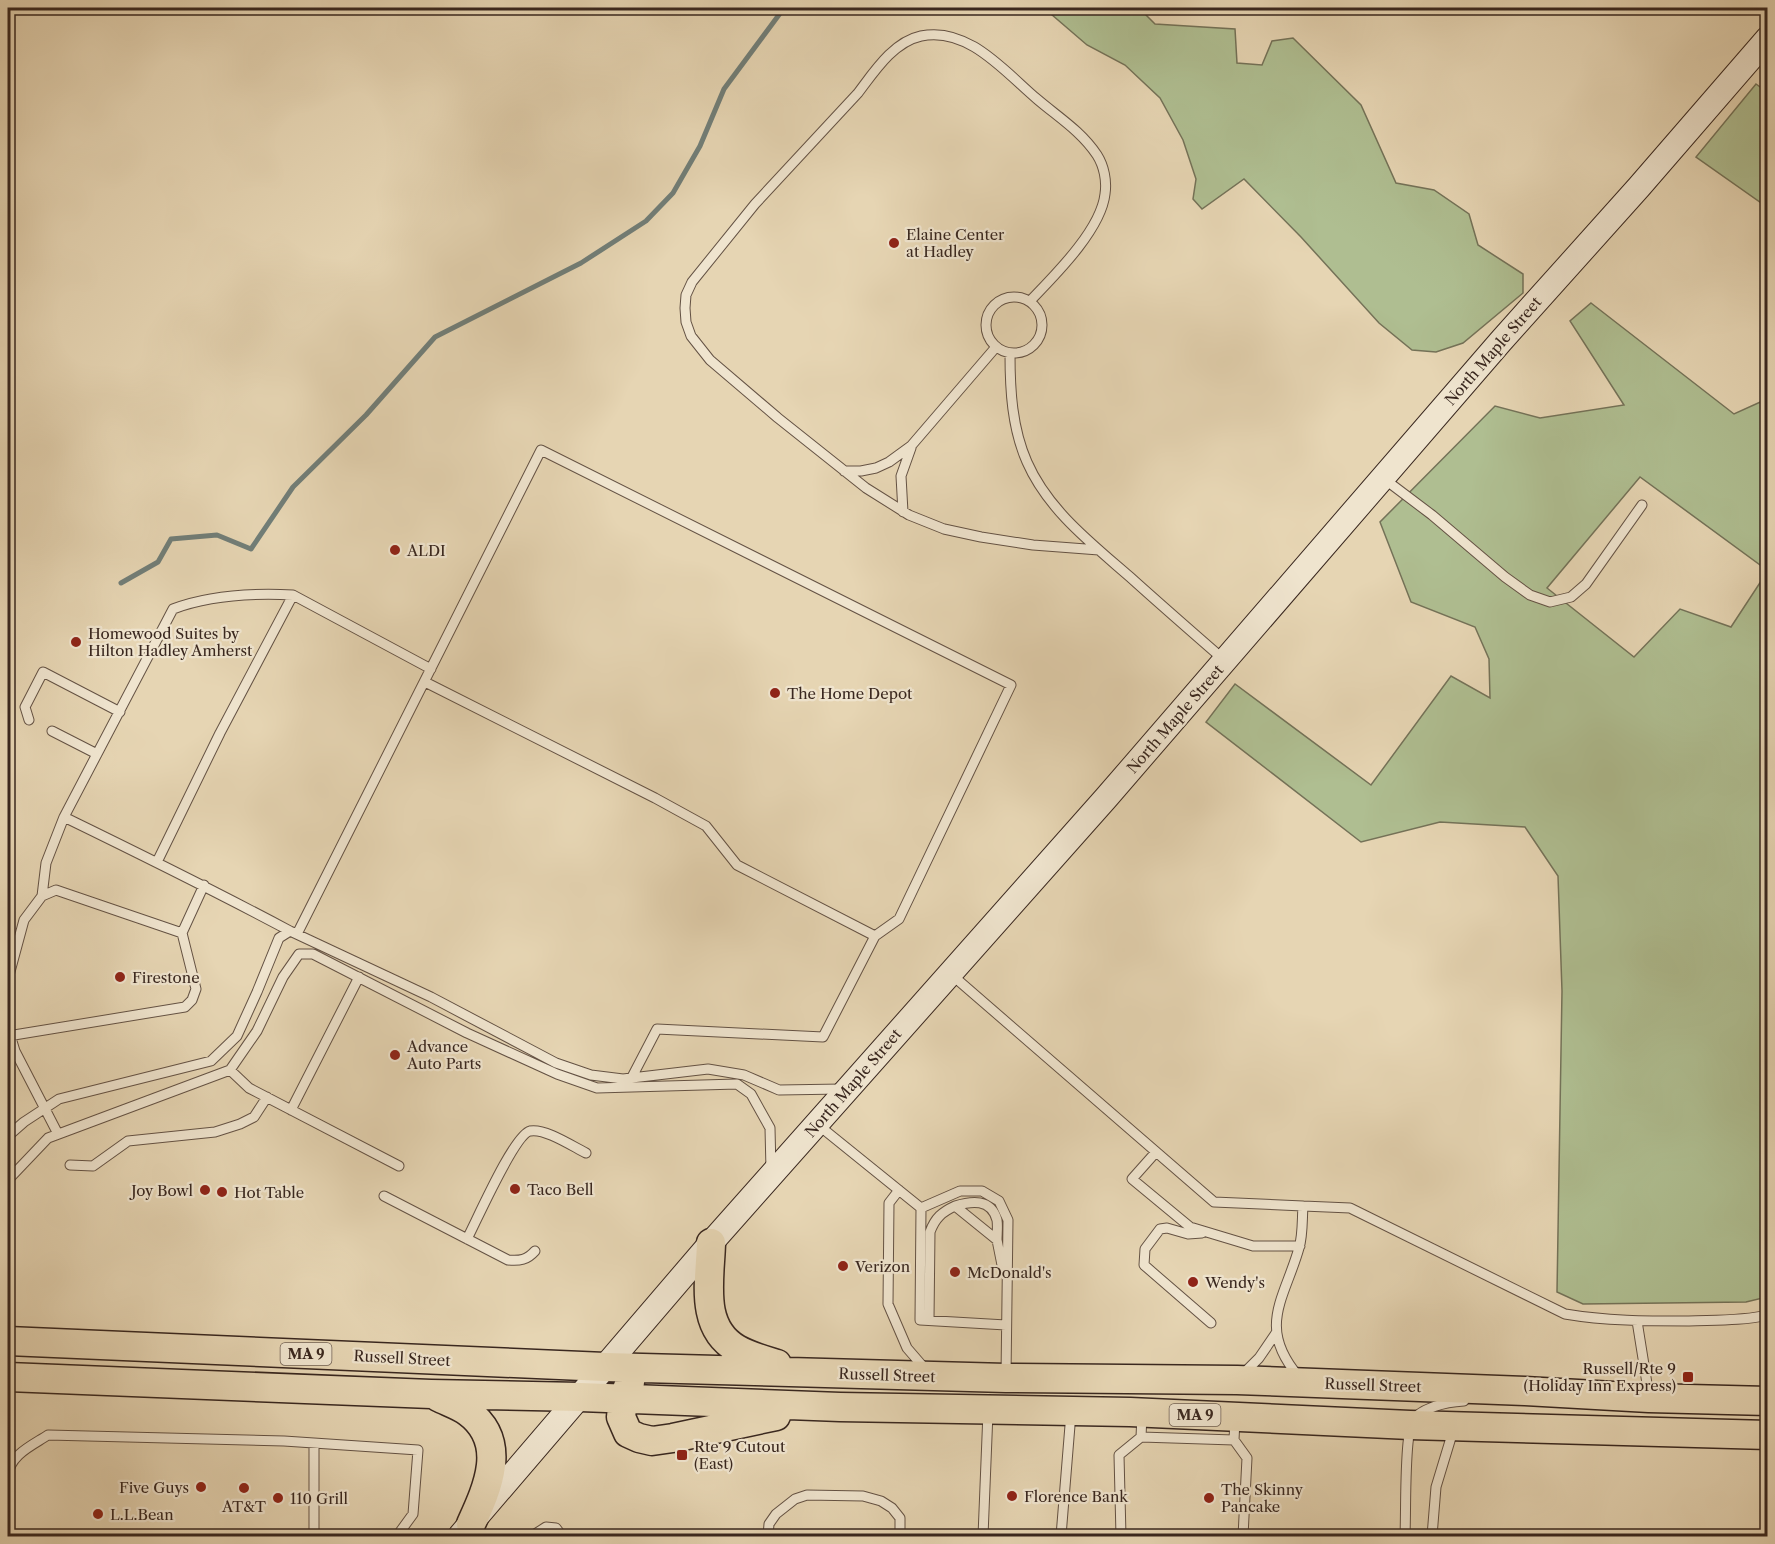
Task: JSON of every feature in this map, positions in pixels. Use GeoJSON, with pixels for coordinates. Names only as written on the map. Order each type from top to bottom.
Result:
{"type":"FeatureCollection","features":[{"type":"Feature","properties":{"kind":"highway"},"geometry":{"type":"LineString","coordinates":[[711,1243],[709,1309],[722,1338],[740,1351],[798,1372]]}},
{"type":"Feature","properties":{"kind":"highway","name":"Russell Street"},"geometry":{"type":"LineString","coordinates":[[8,1341],[605,1367],[1006,1378],[1237,1380],[1767,1401]]}},
{"type":"Feature","properties":{"kind":"highway"},"geometry":{"type":"LineString","coordinates":[[640,1368],[628,1384],[622,1399],[621,1417],[628,1432],[652,1441],[758,1418],[840,1407]]}},
{"type":"Feature","properties":{"kind":"highway","name":"MA 9"},"geometry":{"type":"LineString","coordinates":[[8,1377],[431,1394],[840,1407],[1071,1411],[1142,1425],[1235,1429],[1410,1425],[1767,1435]]}},
{"type":"Feature","properties":{"kind":"highway"},"geometry":{"type":"LineString","coordinates":[[431,1394],[469,1412],[482,1426],[489,1442],[492,1464],[488,1487],[465,1530]]}},
{"type":"Feature","properties":{"kind":"main road","name":"North Maple Street"},"geometry":{"type":"LineString","coordinates":[[465,1530],[711,1243],[1106,798],[1767,38]]}},
{"type":"Feature","properties":{"kind":"lane"},"geometry":{"type":"LineString","coordinates":[[1030,302],[1068,259],[1097,219],[1106,193],[1102,164],[1092,148],[1071,126],[993,59],[968,44],[944,35],[912,39],[887,58],[735,228],[692,282],[685,302],[685,315],[688,329],[710,360],[844,471],[903,512],[963,534],[1099,550]]}},
{"type":"Feature","properties":{"kind":"lane"},"geometry":{"type":"LineString","coordinates":[[1019,297],[1030,302],[1041,315],[1042,333],[1037,343],[1028,351],[1010,354],[996,347],[988,337],[986,325],[992,308],[1007,298],[1019,297]]}},
{"type":"Feature","properties":{"kind":"lane"},"geometry":{"type":"LineString","coordinates":[[844,471],[876,468],[889,462],[911,446],[996,347]]}},
{"type":"Feature","properties":{"kind":"lane"},"geometry":{"type":"LineString","coordinates":[[1010,354],[1015,419],[1026,460],[1037,482],[1056,509],[1099,550],[1225,661]]}},
{"type":"Feature","properties":{"kind":"lane"},"geometry":{"type":"LineString","coordinates":[[903,512],[901,476],[911,446]]}},
{"type":"Feature","properties":{"kind":"lane"},"geometry":{"type":"LineString","coordinates":[[8,1137],[59,1099],[211,1062],[237,1036],[258,993],[279,938],[293,933],[425,682],[541,450],[1011,685],[899,919],[875,936],[823,1036],[657,1029],[632,1077]]}},
{"type":"Feature","properties":{"kind":"lane"},"geometry":{"type":"LineString","coordinates":[[1383,478],[1432,515],[1504,578],[1530,595],[1550,602],[1571,597],[1586,584],[1642,505]]}},
{"type":"Feature","properties":{"kind":"lane"},"geometry":{"type":"LineString","coordinates":[[42,896],[46,863],[64,817],[172,609],[189,602],[264,594],[293,595],[431,669]]}},
{"type":"Feature","properties":{"kind":"lane"},"geometry":{"type":"LineString","coordinates":[[157,862],[220,733],[293,595]]}},
{"type":"Feature","properties":{"kind":"lane"},"geometry":{"type":"LineString","coordinates":[[30,720],[25,708],[43,672],[120,712]]}},
{"type":"Feature","properties":{"kind":"lane"},"geometry":{"type":"LineString","coordinates":[[425,682],[706,826],[737,865],[875,936]]}},
{"type":"Feature","properties":{"kind":"lane"},"geometry":{"type":"LineString","coordinates":[[52,731],[97,754]]}},
{"type":"Feature","properties":{"kind":"lane"},"geometry":{"type":"LineString","coordinates":[[64,817],[204,885],[293,933],[431,997],[556,1063],[591,1075],[623,1079],[708,1069],[744,1075],[780,1090],[847,1088]]}},
{"type":"Feature","properties":{"kind":"lane"},"geometry":{"type":"LineString","coordinates":[[58,1134],[8,1033],[185,1007],[192,1000],[196,989],[182,933],[204,885]]}},
{"type":"Feature","properties":{"kind":"lane"},"geometry":{"type":"LineString","coordinates":[[8,979],[24,920],[42,896],[56,890],[182,933]]}},
{"type":"Feature","properties":{"kind":"lane"},"geometry":{"type":"LineString","coordinates":[[8,1180],[48,1138],[230,1070],[257,1032],[283,977],[299,954],[313,954],[467,1033],[557,1074],[597,1088],[737,1084],[751,1094],[770,1128],[771,1175]]}},
{"type":"Feature","properties":{"kind":"lane"},"geometry":{"type":"LineString","coordinates":[[950,973],[1214,1202],[1350,1208],[1564,1314],[1600,1320],[1637,1321],[1743,1320],[1767,1316]]}},
{"type":"Feature","properties":{"kind":"lane"},"geometry":{"type":"LineString","coordinates":[[291,1110],[359,977]]}},
{"type":"Feature","properties":{"kind":"lane"},"geometry":{"type":"LineString","coordinates":[[230,1070],[249,1088],[399,1166]]}},
{"type":"Feature","properties":{"kind":"lane"},"geometry":{"type":"LineString","coordinates":[[70,1165],[93,1166],[128,1141],[215,1132],[240,1124],[254,1117],[267,1097]]}},
{"type":"Feature","properties":{"kind":"lane"},"geometry":{"type":"LineString","coordinates":[[817,1124],[921,1208]]}},
{"type":"Feature","properties":{"kind":"lane"},"geometry":{"type":"LineString","coordinates":[[467,1239],[512,1149],[523,1134],[532,1131],[542,1132],[586,1153]]}},
{"type":"Feature","properties":{"kind":"lane"},"geometry":{"type":"LineString","coordinates":[[1156,1152],[1132,1179],[1190,1227],[1253,1246],[1300,1246]]}},
{"type":"Feature","properties":{"kind":"lane"},"geometry":{"type":"LineString","coordinates":[[899,1190],[889,1203],[888,1304],[907,1348],[932,1376]]}},
{"type":"Feature","properties":{"kind":"lane"},"geometry":{"type":"LineString","coordinates":[[921,1208],[960,1191],[982,1191],[999,1201],[1008,1220],[1006,1378]]}},
{"type":"Feature","properties":{"kind":"lane"},"geometry":{"type":"LineString","coordinates":[[384,1196],[508,1260],[519,1261],[528,1258],[536,1251]]}},
{"type":"Feature","properties":{"kind":"lane"},"geometry":{"type":"LineString","coordinates":[[929,1320],[930,1232],[934,1222],[943,1211],[972,1200],[985,1204],[991,1209],[997,1220],[997,1240],[1006,1284]]}},
{"type":"Feature","properties":{"kind":"lane"},"geometry":{"type":"LineString","coordinates":[[955,1206],[997,1240]]}},
{"type":"Feature","properties":{"kind":"lane"},"geometry":{"type":"LineString","coordinates":[[1303,1206],[1300,1246],[1279,1302],[1276,1333],[1287,1363],[1304,1382]]}},
{"type":"Feature","properties":{"kind":"lane"},"geometry":{"type":"LineString","coordinates":[[921,1208],[920,1320],[1006,1325]]}},
{"type":"Feature","properties":{"kind":"lane"},"geometry":{"type":"LineString","coordinates":[[1210,1233],[1188,1234],[1167,1228],[1160,1229],[1145,1249],[1144,1265],[1211,1323]]}},
{"type":"Feature","properties":{"kind":"lane"},"geometry":{"type":"LineString","coordinates":[[1637,1321],[1649,1398]]}},
{"type":"Feature","properties":{"kind":"lane"},"geometry":{"type":"LineString","coordinates":[[1237,1380],[1259,1358],[1276,1333]]}},
{"type":"Feature","properties":{"kind":"lane"},"geometry":{"type":"LineString","coordinates":[[1405,1536],[1407,1449],[1410,1425],[1419,1414],[1454,1402],[1478,1401],[1525,1391]]}},
{"type":"Feature","properties":{"kind":"lane"},"geometry":{"type":"LineString","coordinates":[[983,1536],[988,1410]]}},
{"type":"Feature","properties":{"kind":"lane"},"geometry":{"type":"LineString","coordinates":[[1061,1536],[1071,1411]]}},
{"type":"Feature","properties":{"kind":"lane"},"geometry":{"type":"LineString","coordinates":[[1121,1536],[1119,1455],[1142,1425]]}},
{"type":"Feature","properties":{"kind":"lane"},"geometry":{"type":"LineString","coordinates":[[1432,1536],[1436,1487],[1455,1426]]}},
{"type":"Feature","properties":{"kind":"lane"},"geometry":{"type":"LineString","coordinates":[[1235,1429],[1247,1458],[1244,1536]]}},
{"type":"Feature","properties":{"kind":"lane"},"geometry":{"type":"LineString","coordinates":[[8,1476],[8,1471],[19,1453],[48,1435],[314,1443],[418,1450],[413,1514],[397,1536]]}},
{"type":"Feature","properties":{"kind":"lane"},"geometry":{"type":"LineString","coordinates":[[314,1443],[314,1536]]}},
{"type":"Feature","properties":{"kind":"lane"},"geometry":{"type":"LineString","coordinates":[[768,1536],[769,1524],[776,1514],[795,1499],[807,1495],[863,1496],[881,1501],[892,1508],[900,1518],[900,1536]]}},
{"type":"Feature","properties":{"kind":"lane"},"geometry":{"type":"LineString","coordinates":[[532,1536],[546,1527],[556,1528],[562,1536]]}},
{"type":"Feature","properties":{"kind":"green space"},"geometry":{"type":"Polygon","coordinates":[[[1044,8],[1139,8],[1155,24],[1235,29],[1237,63],[1262,65],[1272,41],[1293,38],[1361,105],[1396,183],[1434,190],[1469,214],[1478,245],[1523,274],[1523,293],[1463,343],[1436,352],[1412,350],[1379,323],[1301,237],[1244,179],[1202,209],[1193,199],[1196,179],[1183,140],[1160,98],[1125,65],[1087,45],[1044,8]]]}},
{"type":"Feature","properties":{"kind":"green space"},"geometry":{"type":"Polygon","coordinates":[[[1756,84],[1767,92],[1767,207],[1696,157],[1756,84]]]}},
{"type":"Feature","properties":{"kind":"green space"},"geometry":{"type":"Polygon","coordinates":[[[1591,303],[1734,414],[1767,399],[1767,570],[1640,477],[1547,588],[1634,657],[1680,609],[1731,627],[1767,572],[1767,1297],[1746,1302],[1583,1304],[1557,1292],[1562,991],[1558,876],[1525,827],[1440,822],[1361,842],[1206,722],[1235,684],[1371,785],[1451,676],[1490,698],[1489,659],[1475,627],[1411,602],[1380,522],[1495,406],[1540,418],[1624,405],[1570,321],[1591,303]]]}},
{"type":"Feature","properties":{"kind":"waterway"},"geometry":{"type":"LineString","coordinates":[[121,583],[158,562],[171,539],[217,535],[251,549],[293,487],[366,415],[435,337],[581,263],[646,221],[673,193],[700,146],[724,89],[784,8]]}},
{"type":"Feature","properties":{"kind":"place","name":"Elaine Center at Hadley"},"geometry":{"type":"Point","coordinates":[894,243]}},
{"type":"Feature","properties":{"kind":"place","name":"ALDI"},"geometry":{"type":"Point","coordinates":[395,550]}},
{"type":"Feature","properties":{"kind":"place","name":"Homewood Suites by Hilton Hadley Amherst"},"geometry":{"type":"Point","coordinates":[76,642]}},
{"type":"Feature","properties":{"kind":"place","name":"The Home Depot"},"geometry":{"type":"Point","coordinates":[775,693]}},
{"type":"Feature","properties":{"kind":"place","name":"Firestone"},"geometry":{"type":"Point","coordinates":[120,977]}},
{"type":"Feature","properties":{"kind":"place","name":"Advance Auto Parts"},"geometry":{"type":"Point","coordinates":[395,1055]}},
{"type":"Feature","properties":{"kind":"place","name":"Taco Bell"},"geometry":{"type":"Point","coordinates":[515,1189]}},
{"type":"Feature","properties":{"kind":"place","name":"Joy Bowl"},"geometry":{"type":"Point","coordinates":[205,1190]}},
{"type":"Feature","properties":{"kind":"place","name":"Hot Table"},"geometry":{"type":"Point","coordinates":[222,1192]}},
{"type":"Feature","properties":{"kind":"place","name":"Verizon"},"geometry":{"type":"Point","coordinates":[843,1266]}},
{"type":"Feature","properties":{"kind":"place","name":"McDonald's"},"geometry":{"type":"Point","coordinates":[955,1272]}},
{"type":"Feature","properties":{"kind":"place","name":"Wendy's"},"geometry":{"type":"Point","coordinates":[1193,1282]}},
{"type":"Feature","properties":{"kind":"place","name":"Russell/Rte 9 (Holiday Inn Express)"},"geometry":{"type":"Point","coordinates":[1688,1377]}},
{"type":"Feature","properties":{"kind":"place","name":"Rte 9 Cutout (East)"},"geometry":{"type":"Point","coordinates":[682,1455]}},
{"type":"Feature","properties":{"kind":"place","name":"Five Guys"},"geometry":{"type":"Point","coordinates":[201,1487]}},
{"type":"Feature","properties":{"kind":"place","name":"AT&T"},"geometry":{"type":"Point","coordinates":[244,1488]}},
{"type":"Feature","properties":{"kind":"place","name":"Florence Bank"},"geometry":{"type":"Point","coordinates":[1012,1496]}},
{"type":"Feature","properties":{"kind":"place","name":"110 Grill"},"geometry":{"type":"Point","coordinates":[278,1498]}},
{"type":"Feature","properties":{"kind":"place","name":"The Skinny Pancake"},"geometry":{"type":"Point","coordinates":[1209,1498]}},
{"type":"Feature","properties":{"kind":"place","name":"L.L.Bean"},"geometry":{"type":"Point","coordinates":[98,1514]}}]}
